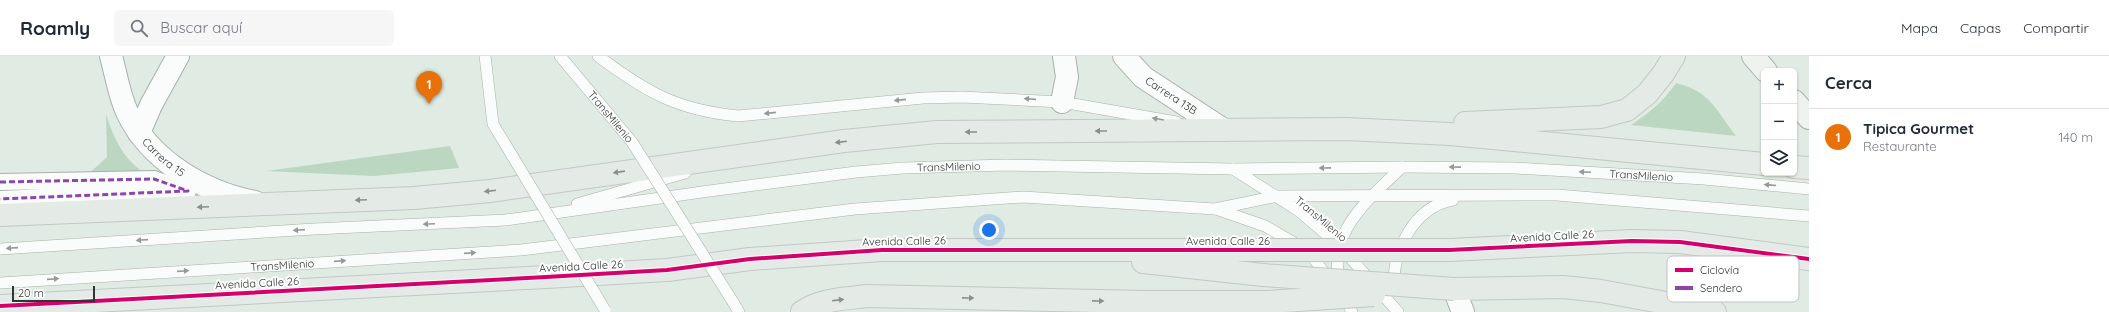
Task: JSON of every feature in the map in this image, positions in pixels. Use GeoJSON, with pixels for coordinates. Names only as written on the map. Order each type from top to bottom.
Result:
{"type":"FeatureCollection","features":[{"type":"Feature","properties":{"kind":"main road"},"geometry":{"type":"LineString","coordinates":[[0,215],[414,198],[490,191],[755,153],[888,136],[938,132],[1346,129],[1601,116],[1627,110],[1647,94],[1663,74],[1674,56]]}},
{"type":"Feature","properties":{"kind":"main road"},"geometry":{"type":"LineString","coordinates":[[1753,56],[1763,68]]}},
{"type":"Feature","properties":{"kind":"main road"},"geometry":{"type":"LineString","coordinates":[[1797,104],[1809,118]]}},
{"type":"Feature","properties":{"kind":"main road"},"geometry":{"type":"LineString","coordinates":[[1346,129],[1450,134],[1761,164]]}},
{"type":"Feature","properties":{"kind":"main road"},"geometry":{"type":"LineString","coordinates":[[1797,167],[1809,168]]}},
{"type":"Feature","properties":{"kind":"main road","name":"Avenida Calle 26"},"geometry":{"type":"LineString","coordinates":[[0,306],[667,270],[750,259],[882,250],[1449,250],[1680,242],[1786,256]]}},
{"type":"Feature","properties":{"kind":"main road"},"geometry":{"type":"LineString","coordinates":[[1033,249],[1263,275],[1454,289]]}},
{"type":"Feature","properties":{"kind":"main road","name":"Avenida Calle 26"},"geometry":{"type":"LineString","coordinates":[[1799,258],[1809,259]]}},
{"type":"Feature","properties":{"kind":"main road"},"geometry":{"type":"LineString","coordinates":[[802,312],[826,301],[867,296],[1148,307],[1268,302],[1454,289],[1563,287],[1602,291],[1678,308],[1715,312]]}},
{"type":"Feature","properties":{"kind":"street","name":"Carrera 15"},"geometry":{"type":"LineString","coordinates":[[111,56],[126,112],[139,133],[171,164],[201,184],[234,198],[268,205]]}},
{"type":"Feature","properties":{"kind":"street"},"geometry":{"type":"LineString","coordinates":[[139,133],[151,105],[178,56]]}},
{"type":"Feature","properties":{"kind":"street"},"geometry":{"type":"LineString","coordinates":[[1062,102],[1066,77],[1064,56]]}},
{"type":"Feature","properties":{"kind":"street","name":"Carrera 13B"},"geometry":{"type":"LineString","coordinates":[[1124,56],[1143,77],[1224,130]]}},
{"type":"Feature","properties":{"kind":"street"},"geometry":{"type":"LineString","coordinates":[[0,182],[154,180],[188,191],[0,199]]}},
{"type":"Feature","properties":{"kind":"street"},"geometry":{"type":"LineString","coordinates":[[1454,289],[1463,312]]}},
{"type":"Feature","properties":{"kind":"lane"},"geometry":{"type":"LineString","coordinates":[[485,56],[493,124],[606,311]]}},
{"type":"Feature","properties":{"kind":"lane","name":"TransMilenio"},"geometry":{"type":"LineString","coordinates":[[560,56],[632,142],[733,307],[739,312]]}},
{"type":"Feature","properties":{"kind":"lane"},"geometry":{"type":"LineString","coordinates":[[598,56],[635,83],[658,96],[684,107],[717,114],[738,116],[923,98],[1007,98],[1062,102],[1224,130]]}},
{"type":"Feature","properties":{"kind":"lane","name":"TransMilenio"},"geometry":{"type":"LineString","coordinates":[[538,215],[755,153]]}},
{"type":"Feature","properties":{"kind":"lane","name":"TransMilenio"},"geometry":{"type":"LineString","coordinates":[[0,249],[306,230],[506,220],[716,190],[856,172],[903,168],[1006,165],[1232,169],[1402,167],[1515,168],[1704,179],[1809,189]]}},
{"type":"Feature","properties":{"kind":"lane","name":"TransMilenio"},"geometry":{"type":"LineString","coordinates":[[1352,312],[1339,283],[1337,264],[1340,245],[1351,219],[1402,167]]}},
{"type":"Feature","properties":{"kind":"lane","name":"TransMilenio"},"geometry":{"type":"LineString","coordinates":[[1232,169],[1278,196],[1340,245],[1398,312]]}},
{"type":"Feature","properties":{"kind":"lane"},"geometry":{"type":"LineString","coordinates":[[1278,196],[1472,197],[1557,195],[1809,216]]}},
{"type":"Feature","properties":{"kind":"lane","name":"TransMilenio"},"geometry":{"type":"LineString","coordinates":[[1215,209],[1278,196]]}},
{"type":"Feature","properties":{"kind":"lane","name":"TransMilenio"},"geometry":{"type":"LineString","coordinates":[[0,282],[521,250],[855,209],[933,202],[1023,197],[1215,209],[1266,226],[1308,251],[1345,298]]}},
{"type":"Feature","properties":{"kind":"lane"},"geometry":{"type":"LineString","coordinates":[[1401,312],[1395,296],[1393,272],[1399,249],[1410,228],[1428,212],[1442,204],[1449,201],[1472,197]]}},
{"type":"Feature","properties":{"kind":"green space"},"geometry":{"type":"Polygon","coordinates":[[[1676,83],[1697,91],[1705,96],[1736,136],[1631,125],[1656,106],[1676,83]]]}},
{"type":"Feature","properties":{"kind":"green space"},"geometry":{"type":"Polygon","coordinates":[[[106,114],[112,132],[120,148],[131,162],[146,174],[83,179],[107,157],[106,114]]]}},
{"type":"Feature","properties":{"kind":"green space"},"geometry":{"type":"Polygon","coordinates":[[[450,146],[459,168],[374,176],[266,171],[450,146]]]}},
{"type":"Feature","properties":{"kind":"marked path"},"geometry":{"type":"LineString","coordinates":[[0,182],[154,179],[188,191],[0,199]]}},
{"type":"Feature","properties":{"kind":"cycle path"},"geometry":{"type":"LineString","coordinates":[[0,306],[667,270],[750,259],[882,250],[1449,250],[1632,241],[1680,242],[1786,256]]}},
{"type":"Feature","properties":{"kind":"cycle path"},"geometry":{"type":"LineString","coordinates":[[1799,258],[1809,259]]}},
{"type":"Feature","properties":{"kind":"place","name":"Tipica Gourmet"},"geometry":{"type":"Point","coordinates":[429,104]}}]}
